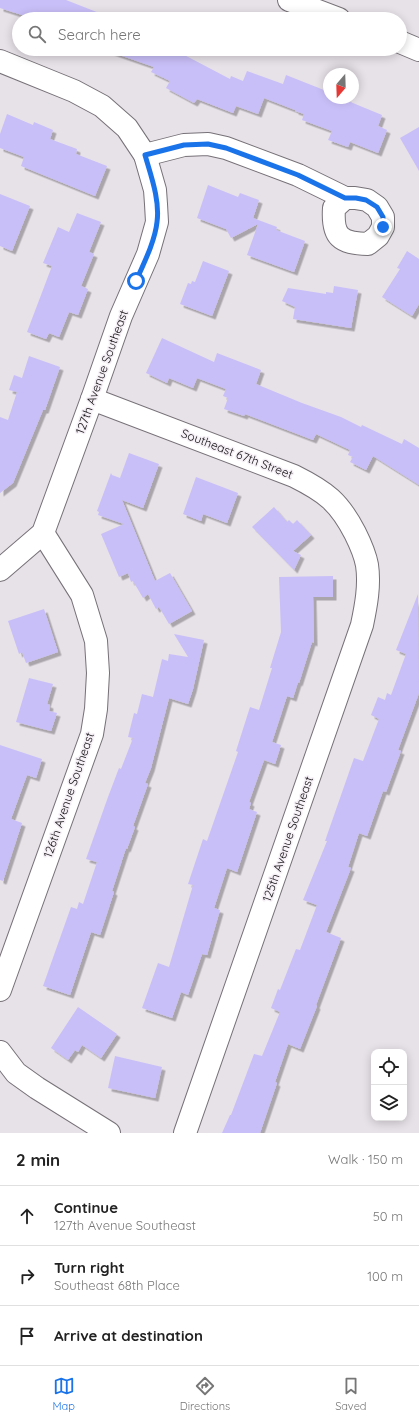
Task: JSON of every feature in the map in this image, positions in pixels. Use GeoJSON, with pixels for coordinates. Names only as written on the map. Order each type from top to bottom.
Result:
{"type":"FeatureCollection","features":[{"type":"Feature","properties":{"kind":"street"},"geometry":{"type":"LineString","coordinates":[[290,0],[321,12]]}},
{"type":"Feature","properties":{"kind":"street"},"geometry":{"type":"LineString","coordinates":[[407,45],[419,50]]}},
{"type":"Feature","properties":{"kind":"street","name":"127th Avenue Southeast"},"geometry":{"type":"LineString","coordinates":[[0,62],[74,91],[102,106],[127,128],[145,155],[155,190],[157,222],[148,254],[121,316],[43,533],[0,570]]}},
{"type":"Feature","properties":{"kind":"street"},"geometry":{"type":"LineString","coordinates":[[145,155],[184,145],[208,144],[226,148],[298,175],[345,198]]}},
{"type":"Feature","properties":{"kind":"street","name":"Southeast 67th Street"},"geometry":{"type":"LineString","coordinates":[[92,399],[294,476],[314,486],[334,501],[346,515],[359,541]]}},
{"type":"Feature","properties":{"kind":"street","name":"126th Avenue Southeast"},"geometry":{"type":"LineString","coordinates":[[0,990],[92,734],[96,709],[98,673],[96,641],[82,596],[43,533]]}},
{"type":"Feature","properties":{"kind":"street","name":"125th Avenue Southeast"},"geometry":{"type":"LineString","coordinates":[[185,1133],[362,625],[368,587],[367,564],[359,541]]}},
{"type":"Feature","properties":{"kind":"street"},"geometry":{"type":"LineString","coordinates":[[0,1052],[16,1072],[32,1084],[109,1133]]}},
{"type":"Feature","properties":{"kind":"building"},"geometry":{"type":"Polygon","coordinates":[[[0,0],[66,0],[97,12],[12,12],[0,8],[0,0]]]}},
{"type":"Feature","properties":{"kind":"building"},"geometry":{"type":"Polygon","coordinates":[[[122,56],[186,56],[230,79],[231,76],[243,81],[247,71],[283,84],[286,75],[323,90],[323,104],[355,104],[382,115],[378,126],[387,130],[378,153],[350,142],[348,147],[328,140],[332,131],[302,120],[304,114],[264,98],[258,114],[236,106],[233,113],[197,99],[194,103],[166,88],[170,81],[151,72],[154,67],[122,56]]]}},
{"type":"Feature","properties":{"kind":"building"},"geometry":{"type":"Polygon","coordinates":[[[7,114],[33,125],[34,122],[53,130],[50,139],[77,149],[76,154],[107,166],[95,196],[21,166],[24,157],[0,148],[0,134],[7,114]]]}},
{"type":"Feature","properties":{"kind":"building"},"geometry":{"type":"Polygon","coordinates":[[[419,127],[419,171],[400,138],[419,127]]]}},
{"type":"Feature","properties":{"kind":"building"},"geometry":{"type":"Polygon","coordinates":[[[208,185],[238,197],[240,193],[259,200],[253,218],[277,227],[276,230],[305,241],[294,272],[247,255],[258,224],[231,238],[226,229],[197,218],[208,185]]]}},
{"type":"Feature","properties":{"kind":"building"},"geometry":{"type":"Polygon","coordinates":[[[0,194],[30,206],[12,251],[0,246],[0,194]]]}},
{"type":"Feature","properties":{"kind":"building"},"geometry":{"type":"Polygon","coordinates":[[[77,213],[101,222],[89,252],[94,254],[81,286],[88,289],[78,315],[69,312],[59,337],[49,333],[46,339],[27,332],[52,266],[43,263],[58,227],[69,232],[77,213]]]}},
{"type":"Feature","properties":{"kind":"building"},"geometry":{"type":"Polygon","coordinates":[[[407,251],[419,259],[419,304],[412,316],[382,297],[400,269],[397,268],[407,251]]]}},
{"type":"Feature","properties":{"kind":"building"},"geometry":{"type":"Polygon","coordinates":[[[203,261],[229,271],[212,316],[180,304],[188,283],[191,284],[192,281],[195,282],[203,261]]]}},
{"type":"Feature","properties":{"kind":"building"},"geometry":{"type":"Polygon","coordinates":[[[334,286],[358,290],[351,328],[293,319],[295,307],[282,301],[288,288],[326,294],[326,292],[333,293],[334,286]]]}},
{"type":"Feature","properties":{"kind":"building"},"geometry":{"type":"Polygon","coordinates":[[[162,338],[214,362],[217,353],[261,370],[256,384],[341,417],[361,427],[362,425],[402,444],[404,439],[419,448],[419,485],[373,456],[366,470],[350,462],[353,457],[348,455],[350,450],[316,434],[313,440],[245,414],[244,416],[224,409],[228,398],[223,396],[226,389],[197,378],[193,388],[169,378],[167,383],[146,373],[162,338]]]}},
{"type":"Feature","properties":{"kind":"building"},"geometry":{"type":"Polygon","coordinates":[[[29,356],[60,367],[45,410],[43,410],[13,483],[0,493],[0,417],[8,420],[17,392],[9,390],[14,375],[22,378],[29,356]]]}},
{"type":"Feature","properties":{"kind":"building"},"geometry":{"type":"Polygon","coordinates":[[[129,453],[159,464],[143,508],[122,500],[155,581],[170,573],[192,611],[169,624],[159,607],[156,609],[148,594],[143,598],[133,581],[131,582],[128,573],[119,577],[101,534],[124,524],[98,515],[99,512],[97,511],[111,473],[112,475],[120,478],[129,453]]]}},
{"type":"Feature","properties":{"kind":"building"},"geometry":{"type":"Polygon","coordinates":[[[196,477],[238,493],[227,523],[203,514],[201,521],[183,514],[196,477]]]}},
{"type":"Feature","properties":{"kind":"building"},"geometry":{"type":"Polygon","coordinates":[[[274,507],[287,522],[289,520],[293,524],[297,520],[311,535],[293,551],[301,555],[294,570],[252,527],[274,507]]]}},
{"type":"Feature","properties":{"kind":"building"},"geometry":{"type":"Polygon","coordinates":[[[333,576],[333,597],[313,597],[314,643],[312,642],[293,698],[287,696],[272,742],[281,745],[275,764],[264,760],[249,802],[251,803],[249,809],[257,812],[237,872],[227,868],[214,908],[220,910],[207,955],[202,954],[188,995],[181,992],[172,1018],[142,1008],[158,963],[169,967],[193,885],[188,884],[203,839],[207,841],[238,752],[236,751],[250,707],[259,710],[281,632],[279,577],[333,576]]]}},
{"type":"Feature","properties":{"kind":"building"},"geometry":{"type":"Polygon","coordinates":[[[418,594],[419,693],[398,750],[401,751],[386,792],[383,791],[367,836],[359,833],[348,867],[351,868],[326,932],[341,938],[316,1005],[317,1006],[300,1049],[288,1044],[275,1082],[277,1083],[260,1133],[222,1133],[231,1115],[254,1054],[262,1056],[280,1012],[271,1008],[278,989],[280,990],[296,949],[300,950],[317,905],[303,900],[327,841],[325,841],[354,758],[363,761],[379,719],[371,715],[378,697],[385,700],[387,693],[391,695],[406,654],[396,650],[418,594]]]}},
{"type":"Feature","properties":{"kind":"building"},"geometry":{"type":"Polygon","coordinates":[[[44,609],[58,652],[26,663],[22,652],[19,654],[8,621],[44,609]]]}},
{"type":"Feature","properties":{"kind":"building"},"geometry":{"type":"Polygon","coordinates":[[[174,634],[204,640],[193,689],[188,704],[169,698],[151,768],[145,783],[148,784],[133,826],[135,827],[127,849],[126,848],[112,891],[114,892],[100,935],[91,932],[70,995],[43,986],[71,907],[77,909],[79,902],[83,904],[97,862],[86,859],[119,768],[121,769],[133,738],[128,737],[134,713],[137,714],[142,694],[153,697],[162,659],[168,661],[169,654],[188,657],[174,634]]]}},
{"type":"Feature","properties":{"kind":"building"},"geometry":{"type":"Polygon","coordinates":[[[29,678],[53,684],[47,704],[50,705],[49,711],[57,713],[51,731],[16,722],[29,678]]]}},
{"type":"Feature","properties":{"kind":"building"},"geometry":{"type":"Polygon","coordinates":[[[0,745],[42,759],[36,778],[27,775],[11,819],[22,823],[3,881],[0,880],[0,745]]]}},
{"type":"Feature","properties":{"kind":"building"},"geometry":{"type":"Polygon","coordinates":[[[78,1007],[117,1034],[101,1058],[82,1045],[78,1052],[75,1050],[68,1060],[51,1048],[78,1007]]]}},
{"type":"Feature","properties":{"kind":"building"},"geometry":{"type":"Polygon","coordinates":[[[115,1056],[162,1067],[155,1098],[108,1088],[115,1056]]]}},
{"type":"Feature","properties":{"kind":"route"},"geometry":{"type":"LineString","coordinates":[[136,281],[148,254],[157,222],[155,190],[145,155],[184,145],[208,144],[226,148],[298,175],[345,198],[366,200],[377,207],[383,217],[383,227]]}}]}
